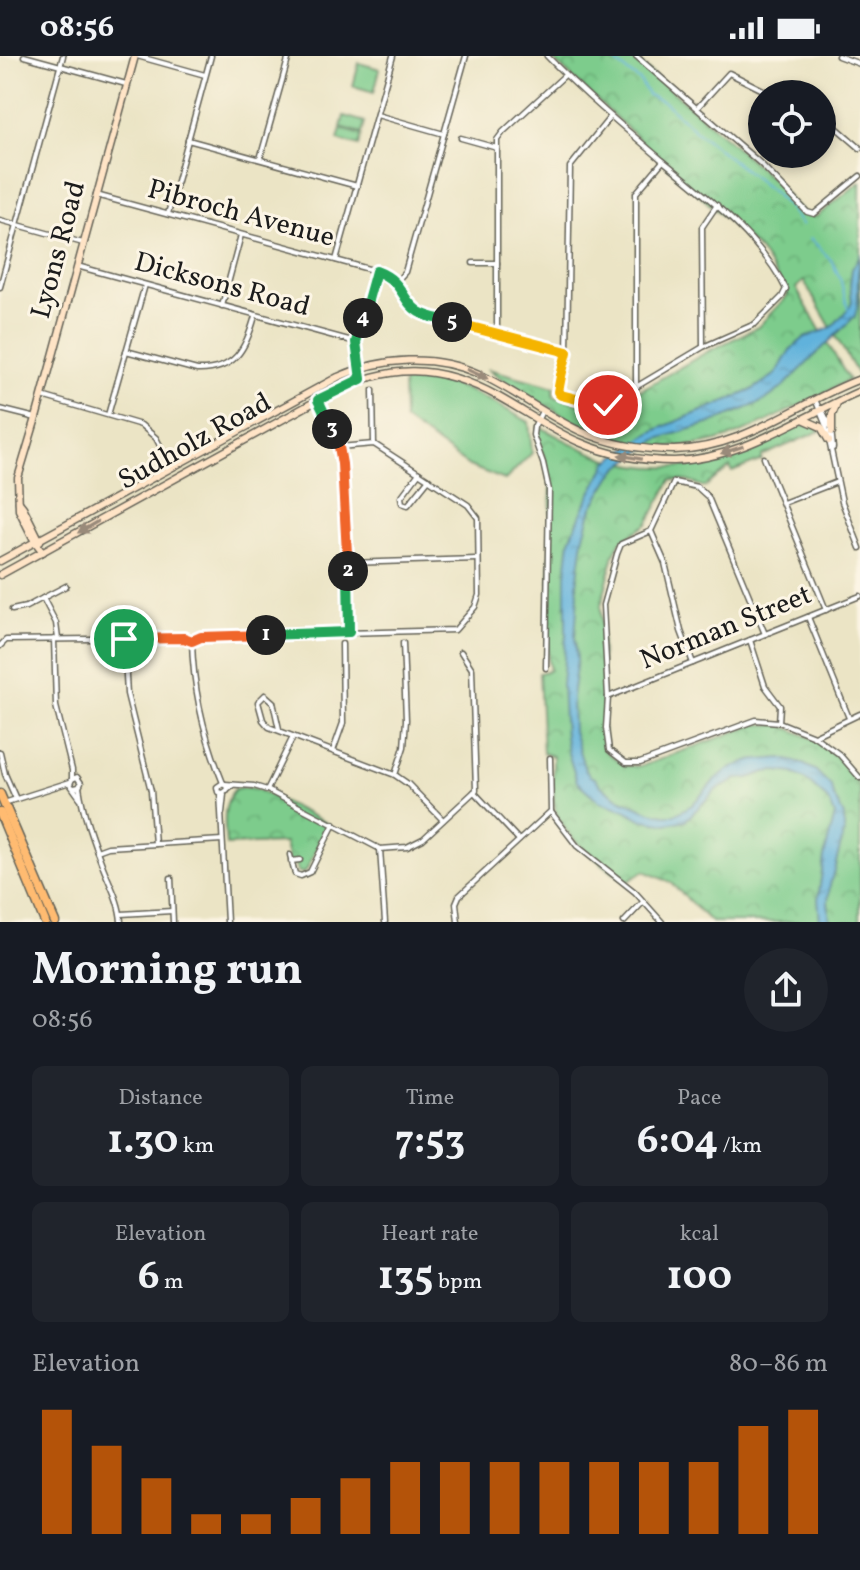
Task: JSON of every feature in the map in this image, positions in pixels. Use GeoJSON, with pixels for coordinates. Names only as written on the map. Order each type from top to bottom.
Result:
{"type":"FeatureCollection","features":[{"type":"Feature","properties":{"kind":"highway"},"geometry":{"type":"LineString","coordinates":[[0,794],[1,807],[45,922]]}},
{"type":"Feature","properties":{"kind":"highway"},"geometry":{"type":"LineString","coordinates":[[1,807],[55,922]]}},
{"type":"Feature","properties":{"kind":"main road","name":"Lyons Road"},"geometry":{"type":"LineString","coordinates":[[43,552],[19,510],[18,478],[136,56]]}},
{"type":"Feature","properties":{"kind":"main road","name":"Sudholz Road"},"geometry":{"type":"LineString","coordinates":[[0,561],[315,389],[358,369],[386,362],[449,364],[480,375],[579,430],[614,443],[664,450],[694,448],[737,437],[860,379]]}},
{"type":"Feature","properties":{"kind":"main road","name":"Sudholz Road"},"geometry":{"type":"LineString","coordinates":[[0,575],[318,400],[361,379],[380,374],[405,371],[442,374],[480,387],[576,441],[607,452],[654,460],[688,460],[722,454],[750,444],[860,391]]}},
{"type":"Feature","properties":{"kind":"main road"},"geometry":{"type":"LineString","coordinates":[[315,389],[318,400]]}},
{"type":"Feature","properties":{"kind":"main road"},"geometry":{"type":"LineString","coordinates":[[832,432],[832,415],[839,400]]}},
{"type":"Feature","properties":{"kind":"main road"},"geometry":{"type":"LineString","coordinates":[[803,419],[821,427],[829,441]]}},
{"type":"Feature","properties":{"kind":"main road"},"geometry":{"type":"LineString","coordinates":[[211,446],[216,456]]}},
{"type":"Feature","properties":{"kind":"main road"},"geometry":{"type":"LineString","coordinates":[[28,560],[21,550],[30,527],[50,534]]}},
{"type":"Feature","properties":{"kind":"street"},"geometry":{"type":"LineString","coordinates":[[24,56],[127,84]]}},
{"type":"Feature","properties":{"kind":"street"},"geometry":{"type":"LineString","coordinates":[[0,287],[63,56]]}},
{"type":"Feature","properties":{"kind":"street"},"geometry":{"type":"LineString","coordinates":[[136,56],[205,75]]}},
{"type":"Feature","properties":{"kind":"street"},"geometry":{"type":"LineString","coordinates":[[168,214],[211,56]]}},
{"type":"Feature","properties":{"kind":"street"},"geometry":{"type":"LineString","coordinates":[[260,159],[289,56]]}},
{"type":"Feature","properties":{"kind":"street"},"geometry":{"type":"LineString","coordinates":[[336,260],[393,56]]}},
{"type":"Feature","properties":{"kind":"street"},"geometry":{"type":"LineString","coordinates":[[466,56],[405,272],[396,282],[418,311],[427,315],[567,352]]}},
{"type":"Feature","properties":{"kind":"street"},"geometry":{"type":"LineString","coordinates":[[547,56],[611,116],[717,205],[760,251],[786,289],[755,324],[703,347],[604,406],[558,392],[567,352],[570,167],[611,116]]}},
{"type":"Feature","properties":{"kind":"street"},"geometry":{"type":"LineString","coordinates":[[636,56],[761,164],[804,210],[814,214],[860,176]]}},
{"type":"Feature","properties":{"kind":"street"},"geometry":{"type":"LineString","coordinates":[[643,62],[647,56]]}},
{"type":"Feature","properties":{"kind":"street"},"geometry":{"type":"LineString","coordinates":[[838,56],[860,64]]}},
{"type":"Feature","properties":{"kind":"street"},"geometry":{"type":"LineString","coordinates":[[697,108],[729,73],[748,82]]}},
{"type":"Feature","properties":{"kind":"street"},"geometry":{"type":"LineString","coordinates":[[497,333],[497,140],[565,75]]}},
{"type":"Feature","properties":{"kind":"street"},"geometry":{"type":"LineString","coordinates":[[377,115],[444,134]]}},
{"type":"Feature","properties":{"kind":"street"},"geometry":{"type":"LineString","coordinates":[[836,127],[860,148]]}},
{"type":"Feature","properties":{"kind":"street"},"geometry":{"type":"LineString","coordinates":[[461,138],[497,148]]}},
{"type":"Feature","properties":{"kind":"street"},"geometry":{"type":"LineString","coordinates":[[188,140],[357,186]]}},
{"type":"Feature","properties":{"kind":"street"},"geometry":{"type":"LineString","coordinates":[[636,388],[636,193],[663,161]]}},
{"type":"Feature","properties":{"kind":"street","name":"Pibroch Avenue"},"geometry":{"type":"LineString","coordinates":[[96,195],[376,271],[396,282]]}},
{"type":"Feature","properties":{"kind":"street"},"geometry":{"type":"LineString","coordinates":[[703,347],[702,227],[717,205]]}},
{"type":"Feature","properties":{"kind":"street"},"geometry":{"type":"LineString","coordinates":[[0,220],[83,243]]}},
{"type":"Feature","properties":{"kind":"street"},"geometry":{"type":"LineString","coordinates":[[222,306],[241,234]]}},
{"type":"Feature","properties":{"kind":"street"},"geometry":{"type":"LineString","coordinates":[[473,263],[497,263]]}},
{"type":"Feature","properties":{"kind":"street","name":"Dicksons Road"},"geometry":{"type":"LineString","coordinates":[[77,266],[356,342]]}},
{"type":"Feature","properties":{"kind":"street"},"geometry":{"type":"LineString","coordinates":[[361,379],[356,342],[376,271]]}},
{"type":"Feature","properties":{"kind":"street"},"geometry":{"type":"LineString","coordinates":[[108,415],[145,285]]}},
{"type":"Feature","properties":{"kind":"street"},"geometry":{"type":"LineString","coordinates":[[126,351],[197,370],[222,367],[243,350],[255,315]]}},
{"type":"Feature","properties":{"kind":"street"},"geometry":{"type":"LineString","coordinates":[[373,390],[374,444]]}},
{"type":"Feature","properties":{"kind":"street"},"geometry":{"type":"LineString","coordinates":[[42,396],[135,422],[152,433],[172,468]]}},
{"type":"Feature","properties":{"kind":"street"},"geometry":{"type":"LineString","coordinates":[[815,399],[832,432],[833,458]]}},
{"type":"Feature","properties":{"kind":"street"},"geometry":{"type":"LineString","coordinates":[[318,400],[339,447],[342,464],[349,632]]}},
{"type":"Feature","properties":{"kind":"street"},"geometry":{"type":"LineString","coordinates":[[0,409],[36,418]]}},
{"type":"Feature","properties":{"kind":"street"},"geometry":{"type":"LineString","coordinates":[[820,409],[837,482],[860,548]]}},
{"type":"Feature","properties":{"kind":"street"},"geometry":{"type":"LineString","coordinates":[[542,410],[533,435],[549,490],[546,668]]}},
{"type":"Feature","properties":{"kind":"street"},"geometry":{"type":"LineString","coordinates":[[0,646],[6,640],[184,638],[192,641],[201,637],[455,630],[475,607],[479,595],[478,518],[468,505],[374,444],[339,447]]}},
{"type":"Feature","properties":{"kind":"street"},"geometry":{"type":"LineString","coordinates":[[764,458],[826,610]]}},
{"type":"Feature","properties":{"kind":"street"},"geometry":{"type":"LineString","coordinates":[[419,473],[401,497],[402,503],[408,505],[429,479]]}},
{"type":"Feature","properties":{"kind":"street"},"geometry":{"type":"LineString","coordinates":[[765,634],[708,497],[697,487],[674,482],[651,531],[621,544],[603,605],[609,750],[626,763],[640,763],[756,720],[779,722],[814,736],[839,754],[860,777]]}},
{"type":"Feature","properties":{"kind":"street"},"geometry":{"type":"LineString","coordinates":[[783,503],[837,482]]}},
{"type":"Feature","properties":{"kind":"street"},"geometry":{"type":"LineString","coordinates":[[651,531],[665,563],[681,631],[693,663]]}},
{"type":"Feature","properties":{"kind":"street"},"geometry":{"type":"LineString","coordinates":[[348,563],[478,559]]}},
{"type":"Feature","properties":{"kind":"street"},"geometry":{"type":"LineString","coordinates":[[12,610],[26,607],[66,586]]}},
{"type":"Feature","properties":{"kind":"street","name":"Norman Street"},"geometry":{"type":"LineString","coordinates":[[608,697],[860,596]]}},
{"type":"Feature","properties":{"kind":"street"},"geometry":{"type":"LineString","coordinates":[[43,598],[56,623],[56,706],[74,783],[117,900],[121,922]]}},
{"type":"Feature","properties":{"kind":"street"},"geometry":{"type":"LineString","coordinates":[[808,617],[849,718]]}},
{"type":"Feature","properties":{"kind":"street"},"geometry":{"type":"LineString","coordinates":[[124,639],[127,694],[151,791],[155,844]]}},
{"type":"Feature","properties":{"kind":"street"},"geometry":{"type":"LineString","coordinates":[[750,640],[765,686],[780,706],[779,722]]}},
{"type":"Feature","properties":{"kind":"street"},"geometry":{"type":"LineString","coordinates":[[192,641],[194,680],[223,788],[219,807],[227,922]]}},
{"type":"Feature","properties":{"kind":"street"},"geometry":{"type":"LineString","coordinates":[[395,775],[404,747],[406,720],[403,643]]}},
{"type":"Feature","properties":{"kind":"street"},"geometry":{"type":"LineString","coordinates":[[333,751],[343,723],[342,644]]}},
{"type":"Feature","properties":{"kind":"street"},"geometry":{"type":"LineString","coordinates":[[223,788],[235,785],[267,790],[380,849],[417,843],[476,790],[472,669],[461,652]]}},
{"type":"Feature","properties":{"kind":"street"},"geometry":{"type":"LineString","coordinates":[[279,729],[273,702],[265,695],[258,702],[263,720],[269,727],[395,775],[443,820]]}},
{"type":"Feature","properties":{"kind":"street"},"geometry":{"type":"LineString","coordinates":[[814,736],[860,714]]}},
{"type":"Feature","properties":{"kind":"street"},"geometry":{"type":"LineString","coordinates":[[267,790],[293,737]]}},
{"type":"Feature","properties":{"kind":"street"},"geometry":{"type":"LineString","coordinates":[[0,752],[16,799]]}},
{"type":"Feature","properties":{"kind":"street"},"geometry":{"type":"LineString","coordinates":[[550,758],[551,811],[570,839],[628,886],[662,922]]}},
{"type":"Feature","properties":{"kind":"street"},"geometry":{"type":"LineString","coordinates":[[1,807],[16,799],[74,783]]}},
{"type":"Feature","properties":{"kind":"street"},"geometry":{"type":"LineString","coordinates":[[474,792],[519,840]]}},
{"type":"Feature","properties":{"kind":"street"},"geometry":{"type":"LineString","coordinates":[[458,922],[456,903],[459,896],[551,811]]}},
{"type":"Feature","properties":{"kind":"street"},"geometry":{"type":"LineString","coordinates":[[300,860],[291,858],[295,874],[301,876],[310,872],[334,824]]}},
{"type":"Feature","properties":{"kind":"street"},"geometry":{"type":"LineString","coordinates":[[97,851],[108,847],[222,840]]}},
{"type":"Feature","properties":{"kind":"street"},"geometry":{"type":"LineString","coordinates":[[380,849],[385,922]]}},
{"type":"Feature","properties":{"kind":"street"},"geometry":{"type":"LineString","coordinates":[[171,878],[173,922]]}},
{"type":"Feature","properties":{"kind":"street"},"geometry":{"type":"LineString","coordinates":[[624,922],[643,902]]}},
{"type":"Feature","properties":{"kind":"street"},"geometry":{"type":"LineString","coordinates":[[121,914],[172,911]]}},
{"type":"Feature","properties":{"kind":"green space"},"geometry":{"type":"Polygon","coordinates":[[[549,56],[632,56],[748,157],[748,168],[760,168],[798,208],[810,215],[816,217],[860,182],[860,374],[804,281],[796,288],[849,380],[733,436],[680,447],[630,442],[582,425],[488,369],[555,387],[555,397],[606,410],[707,352],[758,327],[788,295],[760,251],[549,56]]]}},
{"type":"Feature","properties":{"kind":"green space"},"geometry":{"type":"Polygon","coordinates":[[[359,63],[380,69],[374,92],[353,86],[359,63]]]}},
{"type":"Feature","properties":{"kind":"green space"},"geometry":{"type":"Polygon","coordinates":[[[344,116],[365,122],[362,133],[341,127],[344,116]]]}},
{"type":"Feature","properties":{"kind":"green space"},"geometry":{"type":"Polygon","coordinates":[[[341,129],[362,135],[359,146],[338,140],[341,129]]]}},
{"type":"Feature","properties":{"kind":"green space"},"geometry":{"type":"Polygon","coordinates":[[[403,378],[454,385],[529,422],[532,453],[505,480],[469,466],[404,420],[403,378]]]}},
{"type":"Feature","properties":{"kind":"green space"},"geometry":{"type":"Polygon","coordinates":[[[808,425],[820,431],[732,472],[730,467],[705,487],[671,480],[647,524],[620,542],[601,606],[606,752],[626,766],[642,766],[756,724],[781,725],[814,739],[840,759],[856,778],[860,791],[860,922],[711,922],[670,882],[644,871],[627,882],[577,843],[556,812],[553,756],[543,753],[539,673],[550,670],[551,485],[539,445],[538,426],[605,458],[639,466],[673,467],[723,459],[781,432],[808,425]]]}},
{"type":"Feature","properties":{"kind":"green space"},"geometry":{"type":"Polygon","coordinates":[[[235,789],[257,789],[328,824],[305,873],[298,872],[295,863],[289,863],[285,843],[226,845],[228,801],[235,789]]]}},
{"type":"Feature","properties":{"kind":"water"},"geometry":{"type":"Polygon","coordinates":[[[860,255],[855,316],[782,388],[764,401],[711,423],[658,439],[612,475],[592,508],[583,539],[577,584],[573,731],[585,770],[620,799],[651,812],[674,815],[692,805],[726,771],[747,761],[781,758],[815,770],[831,786],[844,816],[844,833],[830,885],[830,922],[820,922],[818,899],[824,857],[835,815],[824,796],[805,779],[793,773],[777,771],[737,779],[716,790],[686,820],[667,824],[643,820],[600,802],[577,782],[565,737],[562,685],[566,575],[570,540],[608,462],[656,430],[750,391],[776,374],[790,350],[804,338],[832,327],[849,308],[852,302],[852,269],[860,255]]]}},
{"type":"Feature","properties":{"kind":"waterway"},"geometry":{"type":"LineString","coordinates":[[611,56],[640,81],[648,95],[664,102],[774,193],[802,226]]}},
{"type":"Feature","properties":{"kind":"waterway"},"geometry":{"type":"LineString","coordinates":[[810,238],[831,260],[840,278],[848,309]]}},
{"type":"Feature","properties":{"kind":"route"},"geometry":{"type":"LineString","coordinates":[[124,639],[184,638],[192,641],[201,637],[349,632],[342,464],[338,441],[318,400],[361,379],[356,342],[376,271],[396,282],[411,304],[427,315],[567,352],[558,392],[608,405]]}}]}
